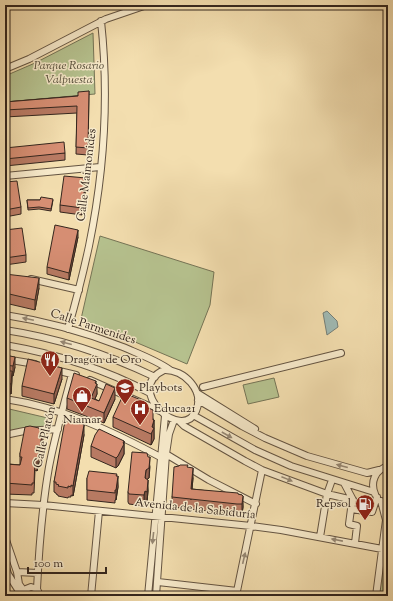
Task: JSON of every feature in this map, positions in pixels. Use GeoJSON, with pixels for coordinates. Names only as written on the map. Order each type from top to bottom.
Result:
{"type":"FeatureCollection","features":[{"type":"Feature","properties":{"kind":"street"},"geometry":{"type":"LineString","coordinates":[[5,69],[48,49],[100,21],[128,10],[147,5]]}},
{"type":"Feature","properties":{"kind":"street","name":"Calle Maimonides"},"geometry":{"type":"LineString","coordinates":[[68,329],[79,290],[89,244],[100,167],[104,114],[102,38],[100,21]]}},
{"type":"Feature","properties":{"kind":"street"},"geometry":{"type":"LineString","coordinates":[[5,176],[100,167]]}},
{"type":"Feature","properties":{"kind":"street"},"geometry":{"type":"LineString","coordinates":[[25,278],[79,290]]}},
{"type":"Feature","properties":{"kind":"street","name":"Calle Parmenides"},"geometry":{"type":"LineString","coordinates":[[5,315],[68,329],[130,350],[158,362],[170,370]]}},
{"type":"Feature","properties":{"kind":"street"},"geometry":{"type":"LineString","coordinates":[[5,330],[36,335],[85,348],[155,377]]}},
{"type":"Feature","properties":{"kind":"street"},"geometry":{"type":"LineString","coordinates":[[5,345],[41,351],[80,362],[113,374],[150,393]]}},
{"type":"Feature","properties":{"kind":"street"},"geometry":{"type":"LineString","coordinates":[[203,387],[341,353]]}},
{"type":"Feature","properties":{"kind":"street"},"geometry":{"type":"LineString","coordinates":[[5,359],[43,366]]}},
{"type":"Feature","properties":{"kind":"street"},"geometry":{"type":"LineString","coordinates":[[50,368],[90,380],[160,411]]}},
{"type":"Feature","properties":{"kind":"street"},"geometry":{"type":"LineString","coordinates":[[176,420],[185,420],[193,415],[196,410],[198,400],[197,393],[188,379],[176,371],[164,370],[155,377],[150,387],[150,393],[154,404],[165,416],[176,420],[262,470],[327,494],[353,500]]}},
{"type":"Feature","properties":{"kind":"street","name":"Calle Platón"},"geometry":{"type":"LineString","coordinates":[[39,593],[38,573],[43,505],[49,466],[61,413],[72,374]]}},
{"type":"Feature","properties":{"kind":"street"},"geometry":{"type":"LineString","coordinates":[[197,393],[254,429],[265,438]]}},
{"type":"Feature","properties":{"kind":"street"},"geometry":{"type":"LineString","coordinates":[[5,399],[61,413],[107,430],[256,504]]}},
{"type":"Feature","properties":{"kind":"street"},"geometry":{"type":"LineString","coordinates":[[198,400],[265,438],[307,456],[367,473],[379,470],[387,465]]}},
{"type":"Feature","properties":{"kind":"street"},"geometry":{"type":"LineString","coordinates":[[193,415],[255,450],[291,466],[344,483],[377,497],[388,504]]}},
{"type":"Feature","properties":{"kind":"street"},"geometry":{"type":"LineString","coordinates":[[148,596],[159,516],[164,457],[165,416]]}},
{"type":"Feature","properties":{"kind":"street"},"geometry":{"type":"LineString","coordinates":[[164,457],[169,434],[176,420]]}},
{"type":"Feature","properties":{"kind":"street"},"geometry":{"type":"LineString","coordinates":[[5,434],[24,431],[58,429]]}},
{"type":"Feature","properties":{"kind":"street"},"geometry":{"type":"LineString","coordinates":[[158,582],[236,594],[262,470]]}},
{"type":"Feature","properties":{"kind":"street"},"geometry":{"type":"LineString","coordinates":[[376,596],[387,518],[372,484],[374,476],[379,470]]}},
{"type":"Feature","properties":{"kind":"street"},"geometry":{"type":"LineString","coordinates":[[320,537],[327,494],[332,480]]}},
{"type":"Feature","properties":{"kind":"street"},"geometry":{"type":"LineString","coordinates":[[344,483],[353,500],[349,524],[357,526],[355,543]]}},
{"type":"Feature","properties":{"kind":"street"},"geometry":{"type":"LineString","coordinates":[[351,509],[372,512],[377,497]]}},
{"type":"Feature","properties":{"kind":"street","name":"Avenida de la Sabiduría"},"geometry":{"type":"LineString","coordinates":[[5,503],[43,505],[251,526],[355,543],[382,549]]}},
{"type":"Feature","properties":{"kind":"street"},"geometry":{"type":"LineString","coordinates":[[91,596],[99,511]]}},
{"type":"Feature","properties":{"kind":"street"},"geometry":{"type":"LineString","coordinates":[[156,596],[158,582],[159,516]]}},
{"type":"Feature","properties":{"kind":"street"},"geometry":{"type":"LineString","coordinates":[[5,537],[23,594]]}},
{"type":"Feature","properties":{"kind":"street"},"geometry":{"type":"LineString","coordinates":[[5,564],[7,573],[23,594]]}},
{"type":"Feature","properties":{"kind":"street"},"geometry":{"type":"LineString","coordinates":[[17,572],[38,573]]}},
{"type":"Feature","properties":{"kind":"street"},"geometry":{"type":"LineString","coordinates":[[5,596],[5,582],[7,573]]}},
{"type":"Feature","properties":{"kind":"street"},"geometry":{"type":"LineString","coordinates":[[23,594],[28,587],[34,587],[39,593],[51,596]]}},
{"type":"Feature","properties":{"kind":"green space","name":"Parque Rosario Valpuesta"},"geometry":{"type":"Polygon","coordinates":[[[93,33],[95,94],[5,102],[5,76],[35,63],[93,33]]]}},
{"type":"Feature","properties":{"kind":"green space"},"geometry":{"type":"Polygon","coordinates":[[[100,236],[214,272],[210,305],[187,364],[81,319],[100,236]]]}},
{"type":"Feature","properties":{"kind":"green space"},"geometry":{"type":"Polygon","coordinates":[[[274,378],[279,397],[248,404],[243,385],[274,378]]]}},
{"type":"Feature","properties":{"kind":"green space"},"geometry":{"type":"Polygon","coordinates":[[[5,408],[52,419],[50,427],[5,432],[5,408]]]}},
{"type":"Feature","properties":{"kind":"green space"},"geometry":{"type":"Polygon","coordinates":[[[388,534],[388,596],[376,596],[381,555],[388,534]]]}},
{"type":"Feature","properties":{"kind":"water"},"geometry":{"type":"Polygon","coordinates":[[[327,311],[337,321],[338,327],[327,335],[323,313],[327,311]]]}},
{"type":"Feature","properties":{"kind":"building"},"geometry":{"type":"Polygon","coordinates":[[[89,91],[88,148],[76,147],[77,106],[5,110],[5,102],[78,96],[78,92],[89,91]]]}},
{"type":"Feature","properties":{"kind":"building"},"geometry":{"type":"Polygon","coordinates":[[[64,142],[65,153],[5,159],[5,148],[64,142]]]}},
{"type":"Feature","properties":{"kind":"building"},"geometry":{"type":"Polygon","coordinates":[[[64,176],[86,178],[82,208],[60,205],[64,176]]]}},
{"type":"Feature","properties":{"kind":"building"},"geometry":{"type":"Polygon","coordinates":[[[17,181],[21,207],[5,210],[5,182],[17,181]]]}},
{"type":"Feature","properties":{"kind":"building"},"geometry":{"type":"Polygon","coordinates":[[[41,197],[53,199],[51,209],[39,207],[28,208],[27,200],[40,200],[41,197]]]}},
{"type":"Feature","properties":{"kind":"building"},"geometry":{"type":"Polygon","coordinates":[[[55,225],[78,230],[69,273],[47,267],[55,225]]]}},
{"type":"Feature","properties":{"kind":"building"},"geometry":{"type":"Polygon","coordinates":[[[22,228],[26,255],[5,258],[5,230],[22,228]]]}},
{"type":"Feature","properties":{"kind":"building"},"geometry":{"type":"Polygon","coordinates":[[[5,274],[39,278],[35,300],[5,293],[5,274]]]}},
{"type":"Feature","properties":{"kind":"building"},"geometry":{"type":"Polygon","coordinates":[[[5,355],[15,357],[13,366],[5,365],[5,355]]]}},
{"type":"Feature","properties":{"kind":"building"},"geometry":{"type":"Polygon","coordinates":[[[28,359],[62,368],[54,394],[22,386],[28,359]]]}},
{"type":"Feature","properties":{"kind":"building"},"geometry":{"type":"Polygon","coordinates":[[[5,371],[12,371],[11,384],[5,383],[5,371]]]}},
{"type":"Feature","properties":{"kind":"building"},"geometry":{"type":"Polygon","coordinates":[[[74,373],[96,381],[95,383],[97,384],[91,398],[99,401],[106,384],[115,388],[104,413],[67,398],[74,373]]]}},
{"type":"Feature","properties":{"kind":"building"},"geometry":{"type":"Polygon","coordinates":[[[124,393],[141,400],[142,405],[153,410],[154,420],[152,427],[154,428],[151,434],[113,417],[124,393]]]}},
{"type":"Feature","properties":{"kind":"building"},"geometry":{"type":"Polygon","coordinates":[[[71,419],[80,421],[84,425],[73,486],[68,486],[68,488],[58,486],[59,485],[56,484],[56,482],[54,482],[64,426],[66,421],[68,422],[68,420],[71,419]]]}},
{"type":"Feature","properties":{"kind":"building"},"geometry":{"type":"Polygon","coordinates":[[[30,426],[43,430],[38,457],[37,460],[35,460],[34,483],[32,483],[32,485],[5,483],[5,464],[20,465],[22,457],[20,457],[20,453],[25,427],[30,426]]]}},
{"type":"Feature","properties":{"kind":"building"},"geometry":{"type":"Polygon","coordinates":[[[99,429],[124,441],[124,444],[116,458],[91,446],[99,429]]]}},
{"type":"Feature","properties":{"kind":"building"},"geometry":{"type":"Polygon","coordinates":[[[5,435],[9,456],[5,457],[5,435]]]}},
{"type":"Feature","properties":{"kind":"building"},"geometry":{"type":"Polygon","coordinates":[[[132,452],[147,453],[148,457],[150,457],[149,468],[146,470],[145,478],[148,480],[147,492],[145,491],[144,495],[129,494],[128,492],[132,452]]]}},
{"type":"Feature","properties":{"kind":"building"},"geometry":{"type":"Polygon","coordinates":[[[188,465],[187,467],[193,468],[191,489],[238,493],[243,496],[242,504],[172,497],[174,467],[188,465]]]}},
{"type":"Feature","properties":{"kind":"building"},"geometry":{"type":"Polygon","coordinates":[[[89,471],[117,474],[116,476],[118,476],[115,493],[87,490],[87,478],[89,471]]]}},
{"type":"Feature","properties":{"kind":"place","name":"Dragón de Oro"},"geometry":{"type":"Point","coordinates":[50,377]}},
{"type":"Feature","properties":{"kind":"place","name":"Playbots"},"geometry":{"type":"Point","coordinates":[125,405]}},
{"type":"Feature","properties":{"kind":"place","name":"Niamar"},"geometry":{"type":"Point","coordinates":[82,413]}},
{"type":"Feature","properties":{"kind":"place","name":"Educa21"},"geometry":{"type":"Point","coordinates":[140,426]}},
{"type":"Feature","properties":{"kind":"place","name":"Repsol"},"geometry":{"type":"Point","coordinates":[365,521]}}]}
